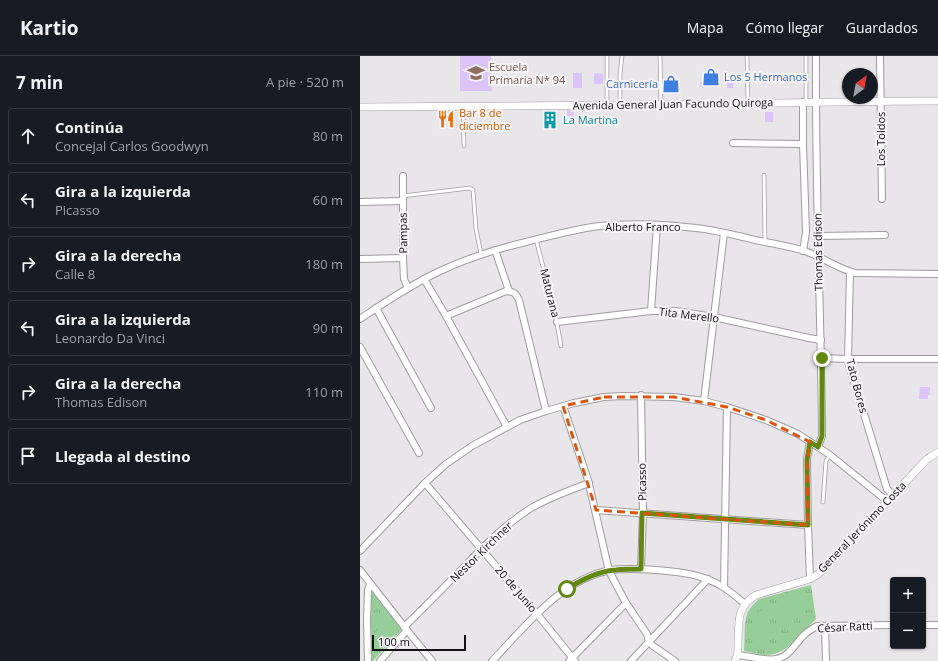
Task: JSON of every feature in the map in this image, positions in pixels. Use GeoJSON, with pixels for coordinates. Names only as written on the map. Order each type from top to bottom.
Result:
{"type":"FeatureCollection","features":[{"type":"Feature","properties":{"kind":"street","name":"Thomas Edison"},"geometry":{"type":"LineString","coordinates":[[816,56],[818,256],[822,358],[822,436],[818,447]]}},
{"type":"Feature","properties":{"kind":"street","name":"Los Toldos"},"geometry":{"type":"LineString","coordinates":[[880,56],[882,199]]}},
{"type":"Feature","properties":{"kind":"street","name":"Avenida General Juan Facundo Quiroga"},"geometry":{"type":"LineString","coordinates":[[360,107],[938,101]]}},
{"type":"Feature","properties":{"kind":"street","name":"Thomas Edison"},"geometry":{"type":"LineString","coordinates":[[803,251],[806,232],[803,144],[805,102]]}},
{"type":"Feature","properties":{"kind":"street"},"geometry":{"type":"LineString","coordinates":[[733,143],[803,144]]}},
{"type":"Feature","properties":{"kind":"street","name":"Pampas"},"geometry":{"type":"LineString","coordinates":[[403,176],[403,258],[404,279],[408,288]]}},
{"type":"Feature","properties":{"kind":"street"},"geometry":{"type":"LineString","coordinates":[[360,202],[402,198]]}},
{"type":"Feature","properties":{"kind":"street","name":"Alberto Franco"},"geometry":{"type":"LineString","coordinates":[[360,319],[424,279],[455,264],[481,254],[563,233],[618,225],[657,225],[696,228],[724,233],[803,251],[818,256],[854,273],[938,274]]}},
{"type":"Feature","properties":{"kind":"street"},"geometry":{"type":"LineString","coordinates":[[651,311],[657,225]]}},
{"type":"Feature","properties":{"kind":"street"},"geometry":{"type":"LineString","coordinates":[[704,401],[724,233]]}},
{"type":"Feature","properties":{"kind":"street"},"geometry":{"type":"LineString","coordinates":[[818,236],[885,235]]}},
{"type":"Feature","properties":{"kind":"street"},"geometry":{"type":"LineString","coordinates":[[495,250],[508,291]]}},
{"type":"Feature","properties":{"kind":"street"},"geometry":{"type":"LineString","coordinates":[[360,259],[403,258]]}},
{"type":"Feature","properties":{"kind":"street","name":"Tato Bores"},"geometry":{"type":"LineString","coordinates":[[850,272],[849,365],[887,489],[893,495]]}},
{"type":"Feature","properties":{"kind":"street"},"geometry":{"type":"LineString","coordinates":[[424,279],[507,427]]}},
{"type":"Feature","properties":{"kind":"street"},"geometry":{"type":"LineString","coordinates":[[446,316],[502,292],[512,291],[516,294],[519,300],[546,411]]}},
{"type":"Feature","properties":{"kind":"street"},"geometry":{"type":"LineString","coordinates":[[376,308],[431,408]]}},
{"type":"Feature","properties":{"kind":"street","name":"Tita Merello"},"geometry":{"type":"LineString","coordinates":[[557,322],[651,311],[676,311],[714,317],[821,340]]}},
{"type":"Feature","properties":{"kind":"street"},"geometry":{"type":"LineString","coordinates":[[360,347],[419,453]]}},
{"type":"Feature","properties":{"kind":"street"},"geometry":{"type":"LineString","coordinates":[[822,358],[938,359]]}},
{"type":"Feature","properties":{"kind":"street"},"geometry":{"type":"LineString","coordinates":[[360,551],[425,483],[446,464],[472,446],[520,420],[546,411],[574,403],[622,396],[641,395],[674,397],[704,401],[766,420],[798,434],[830,455],[887,501]]}},
{"type":"Feature","properties":{"kind":"street","name":"Picasso"},"geometry":{"type":"LineString","coordinates":[[641,395],[641,569]]}},
{"type":"Feature","properties":{"kind":"street"},"geometry":{"type":"LineString","coordinates":[[563,406],[589,483],[609,571],[626,603],[647,634],[649,642],[675,661]]}},
{"type":"Feature","properties":{"kind":"street"},"geometry":{"type":"LineString","coordinates":[[724,587],[727,407]]}},
{"type":"Feature","properties":{"kind":"street"},"geometry":{"type":"LineString","coordinates":[[810,442],[807,460],[810,578]]}},
{"type":"Feature","properties":{"kind":"street","name":"General Jerónimo Costa"},"geometry":{"type":"LineString","coordinates":[[745,604],[751,598],[763,592],[817,575],[831,562],[926,460],[938,452]]}},
{"type":"Feature","properties":{"kind":"street","name":"20 de Junio"},"geometry":{"type":"LineString","coordinates":[[425,483],[537,614],[572,660]]}},
{"type":"Feature","properties":{"kind":"street","name":"Nestor Kirchner"},"geometry":{"type":"LineString","coordinates":[[380,661],[405,628],[481,548],[528,510],[548,499],[589,483]]}},
{"type":"Feature","properties":{"kind":"street"},"geometry":{"type":"LineString","coordinates":[[596,510],[808,525]]}},
{"type":"Feature","properties":{"kind":"street"},"geometry":{"type":"LineString","coordinates":[[492,661],[546,605],[576,583],[609,571],[641,569],[682,572],[708,579],[724,587],[745,604],[740,611],[736,658]]}},
{"type":"Feature","properties":{"kind":"street"},"geometry":{"type":"LineString","coordinates":[[360,570],[432,661]]}},
{"type":"Feature","properties":{"kind":"street"},"geometry":{"type":"LineString","coordinates":[[631,661],[708,579]]}},
{"type":"Feature","properties":{"kind":"street"},"geometry":{"type":"LineString","coordinates":[[368,661],[367,621],[368,590],[370,584]]}},
{"type":"Feature","properties":{"kind":"street"},"geometry":{"type":"LineString","coordinates":[[572,660],[626,603]]}},
{"type":"Feature","properties":{"kind":"street","name":"César Ratti"},"geometry":{"type":"LineString","coordinates":[[736,658],[768,660],[778,659],[789,652],[810,630],[817,626],[890,625]]}},
{"type":"Feature","properties":{"kind":"street"},"geometry":{"type":"LineString","coordinates":[[926,625],[938,625]]}},
{"type":"Feature","properties":{"kind":"street"},"geometry":{"type":"LineString","coordinates":[[825,626],[826,661]]}},
{"type":"Feature","properties":{"kind":"lane"},"geometry":{"type":"LineString","coordinates":[[607,56],[607,105]]}},
{"type":"Feature","properties":{"kind":"lane"},"geometry":{"type":"LineString","coordinates":[[620,105],[620,74],[622,56]]}},
{"type":"Feature","properties":{"kind":"lane"},"geometry":{"type":"LineString","coordinates":[[660,56],[661,104]]}},
{"type":"Feature","properties":{"kind":"lane"},"geometry":{"type":"LineString","coordinates":[[747,56],[748,103]]}},
{"type":"Feature","properties":{"kind":"lane"},"geometry":{"type":"LineString","coordinates":[[805,102],[806,56]]}},
{"type":"Feature","properties":{"kind":"lane"},"geometry":{"type":"LineString","coordinates":[[462,107],[464,146]]}},
{"type":"Feature","properties":{"kind":"lane"},"geometry":{"type":"LineString","coordinates":[[764,175],[765,242]]}},
{"type":"Feature","properties":{"kind":"lane"},"geometry":{"type":"LineString","coordinates":[[402,198],[470,188],[473,190],[476,229],[481,254]]}},
{"type":"Feature","properties":{"kind":"lane","name":"Maturana"},"geometry":{"type":"LineString","coordinates":[[536,239],[557,322],[561,346]]}},
{"type":"Feature","properties":{"kind":"lane"},"geometry":{"type":"LineString","coordinates":[[823,502],[826,461],[830,455]]}},
{"type":"Feature","properties":{"kind":"highlighted area"},"geometry":{"type":"Polygon","coordinates":[[[604,397],[674,397],[727,407],[766,420],[810,442],[807,459],[808,525],[596,510],[563,406],[604,397]]]}},
{"type":"Feature","properties":{"kind":"green space"},"geometry":{"type":"Polygon","coordinates":[[[811,585],[816,619],[800,637],[781,651],[774,654],[763,655],[744,651],[745,623],[747,613],[759,599],[811,585]]]}},
{"type":"Feature","properties":{"kind":"green space"},"geometry":{"type":"Polygon","coordinates":[[[373,593],[401,625],[401,630],[372,661],[370,658],[371,594],[373,593]]]}},
{"type":"Feature","properties":{"kind":"green space"},"geometry":{"type":"Polygon","coordinates":[[[805,595],[810,609],[784,618],[778,605],[805,595]]]}},
{"type":"Feature","properties":{"kind":"green space"},"geometry":{"type":"Polygon","coordinates":[[[773,607],[776,615],[758,621],[755,613],[773,607]]]}},
{"type":"Feature","properties":{"kind":"green space"},"geometry":{"type":"Polygon","coordinates":[[[389,617],[400,626],[381,647],[371,637],[389,617]]]}},
{"type":"Feature","properties":{"kind":"green space"},"geometry":{"type":"Polygon","coordinates":[[[773,622],[776,630],[758,636],[755,628],[773,622]]]}},
{"type":"Feature","properties":{"kind":"building","name":"Escuela Primaria N* 94"},"geometry":{"type":"Polygon","coordinates":[[[460,56],[491,56],[492,91],[460,91],[460,56]]]}},
{"type":"Feature","properties":{"kind":"building"},"geometry":{"type":"Polygon","coordinates":[[[573,73],[582,73],[582,88],[573,88],[573,73]]]}},
{"type":"Feature","properties":{"kind":"building"},"geometry":{"type":"Polygon","coordinates":[[[594,73],[603,74],[603,84],[594,84],[594,73]]]}},
{"type":"Feature","properties":{"kind":"building","name":"Los 5 Hermanos"},"geometry":{"type":"Polygon","coordinates":[[[707,73],[716,73],[716,87],[700,87],[700,82],[707,82],[707,73]]]}},
{"type":"Feature","properties":{"kind":"building"},"geometry":{"type":"Polygon","coordinates":[[[727,78],[733,79],[733,88],[727,88],[727,78]]]}},
{"type":"Feature","properties":{"kind":"building"},"geometry":{"type":"Polygon","coordinates":[[[567,110],[574,111],[574,117],[567,116],[567,110]]]}},
{"type":"Feature","properties":{"kind":"building"},"geometry":{"type":"Polygon","coordinates":[[[765,112],[773,112],[773,122],[765,122],[765,112]]]}},
{"type":"Feature","properties":{"kind":"building","name":"La Martina"},"geometry":{"type":"Polygon","coordinates":[[[547,114],[552,114],[553,125],[547,125],[547,114]]]}},
{"type":"Feature","properties":{"kind":"building"},"geometry":{"type":"Polygon","coordinates":[[[920,387],[930,387],[930,395],[928,395],[928,399],[919,399],[920,387]]]}},
{"type":"Feature","properties":{"kind":"place","name":"Escuela Primaria N* 94"},"geometry":{"type":"Point","coordinates":[476,73]}},
{"type":"Feature","properties":{"kind":"place","name":"Los 5 Hermanos"},"geometry":{"type":"Point","coordinates":[711,77]}},
{"type":"Feature","properties":{"kind":"place","name":"Carnicería"},"geometry":{"type":"Point","coordinates":[671,84]}},
{"type":"Feature","properties":{"kind":"place","name":"Bar 8 de diciembre"},"geometry":{"type":"Point","coordinates":[446,119]}},
{"type":"Feature","properties":{"kind":"place","name":"La Martina"},"geometry":{"type":"Point","coordinates":[550,120]}},
{"type":"Feature","properties":{"kind":"route"},"geometry":{"type":"LineString","coordinates":[[567,589],[576,583],[609,571],[641,569],[642,513],[808,525],[807,460],[810,442],[818,447],[822,436],[822,358]]}}]}
